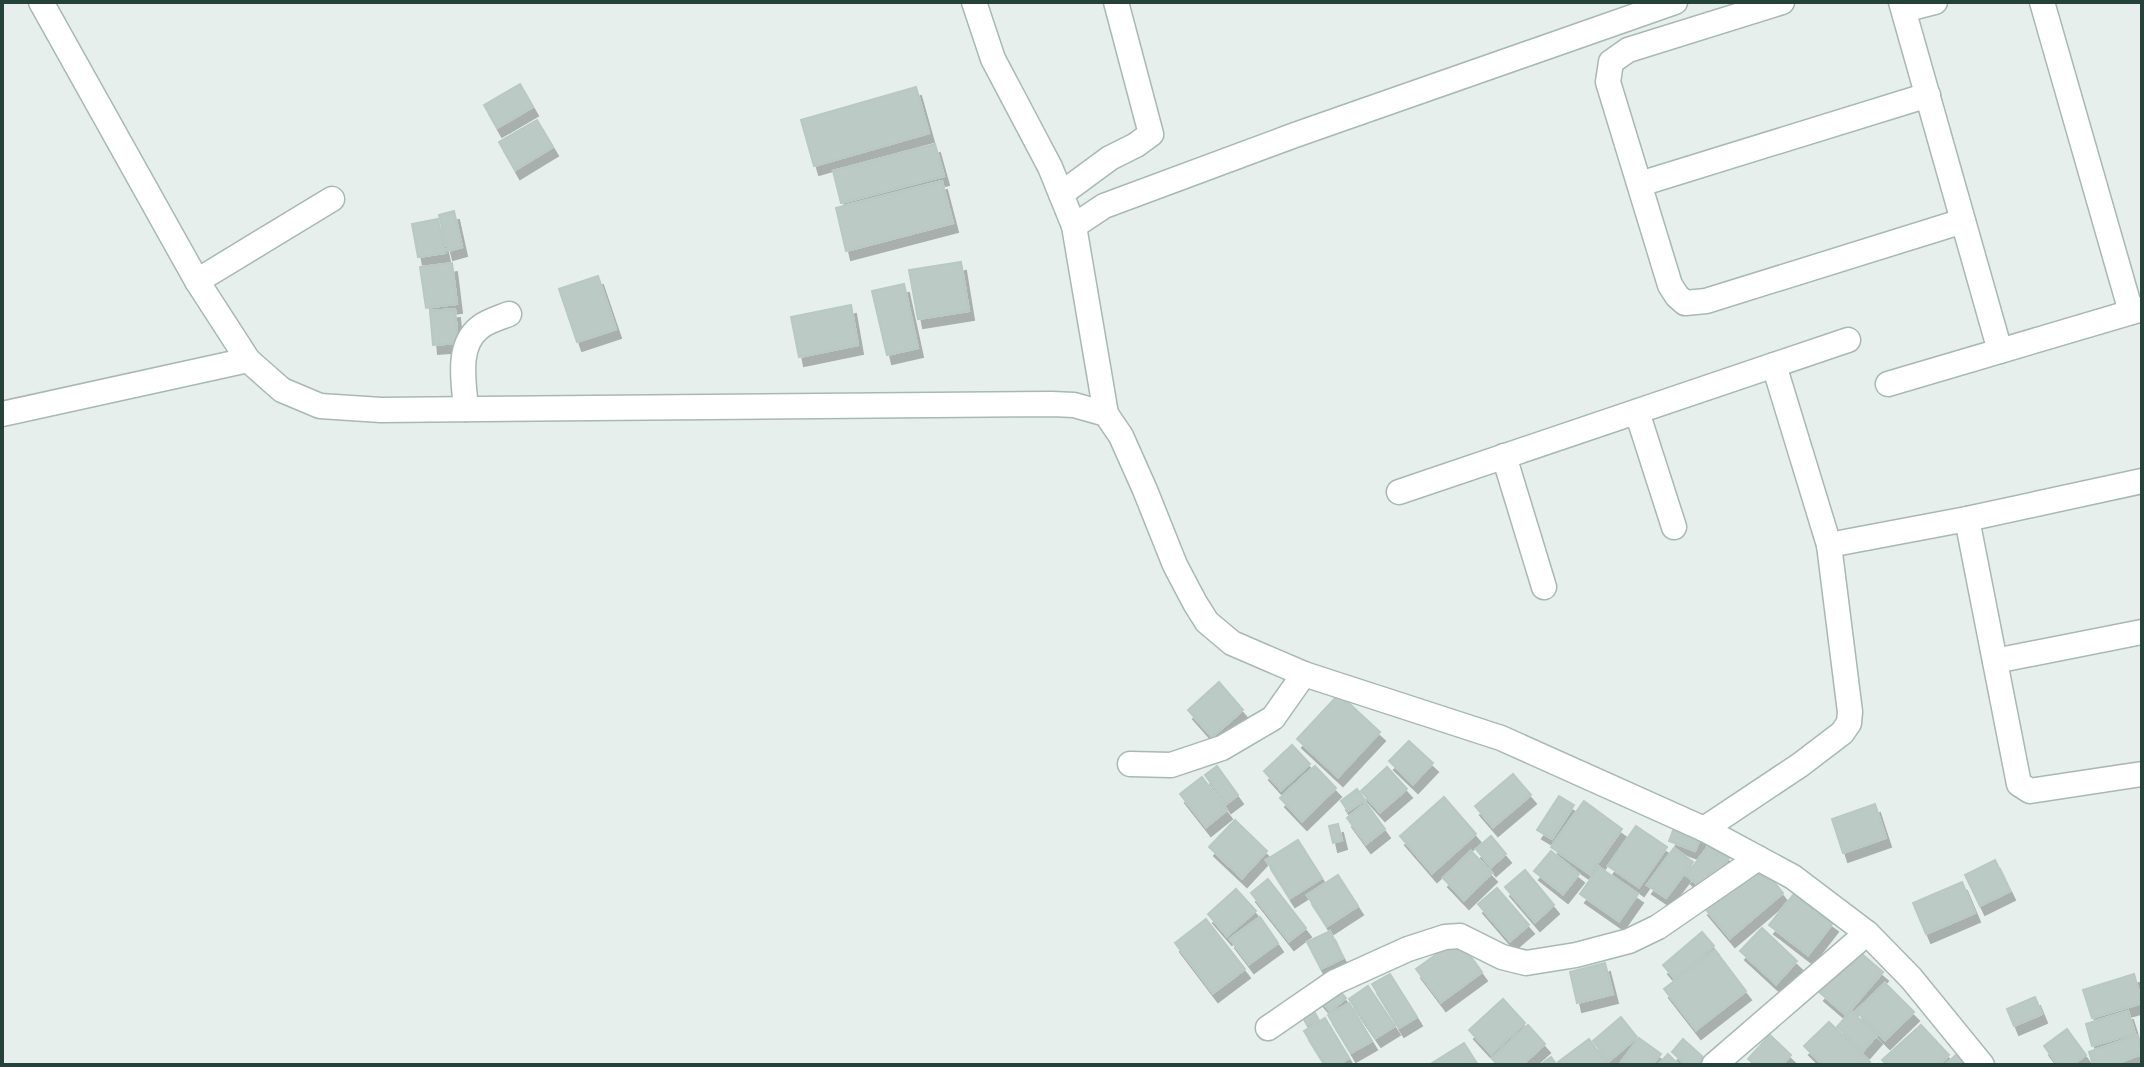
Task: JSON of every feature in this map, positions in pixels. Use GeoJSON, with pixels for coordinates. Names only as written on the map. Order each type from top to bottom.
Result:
{"type":"FeatureCollection","features":[{"type":"Feature","properties":{"kind":"street"},"geometry":{"type":"LineString","coordinates":[[41,2],[197,281],[248,360],[282,390],[320,406],[381,410],[1052,404],[1074,405],[1106,414]]}},
{"type":"Feature","properties":{"kind":"street"},"geometry":{"type":"LineString","coordinates":[[974,2],[993,59],[1050,167],[1074,226],[1106,414],[1121,436],[1175,565],[1207,622],[1232,643],[1304,674],[1501,738],[1704,829],[1793,877],[1867,933],[1911,978],[1982,1065]]}},
{"type":"Feature","properties":{"kind":"street"},"geometry":{"type":"LineString","coordinates":[[1061,194],[1110,158],[1151,134],[1116,2]]}},
{"type":"Feature","properties":{"kind":"street"},"geometry":{"type":"LineString","coordinates":[[1074,226],[1104,206],[1280,140],[1675,2]]}},
{"type":"Feature","properties":{"kind":"street"},"geometry":{"type":"LineString","coordinates":[[1782,2],[1628,50],[1611,62],[1608,82],[1670,285],[1677,296],[1685,303],[1706,301],[1963,221]]}},
{"type":"Feature","properties":{"kind":"street"},"geometry":{"type":"LineString","coordinates":[[1935,2],[1902,6],[2000,351]]}},
{"type":"Feature","properties":{"kind":"street"},"geometry":{"type":"LineString","coordinates":[[1888,384],[2136,310],[2042,2]]}},
{"type":"Feature","properties":{"kind":"street"},"geometry":{"type":"LineString","coordinates":[[1640,184],[1928,95]]}},
{"type":"Feature","properties":{"kind":"street"},"geometry":{"type":"LineString","coordinates":[[197,281],[332,199]]}},
{"type":"Feature","properties":{"kind":"street"},"geometry":{"type":"LineString","coordinates":[[466,409],[463,362],[469,338],[481,326],[509,314]]}},
{"type":"Feature","properties":{"kind":"street"},"geometry":{"type":"LineString","coordinates":[[1399,492],[1848,340]]}},
{"type":"Feature","properties":{"kind":"street"},"geometry":{"type":"LineString","coordinates":[[2,414],[248,360]]}},
{"type":"Feature","properties":{"kind":"street"},"geometry":{"type":"LineString","coordinates":[[1704,829],[1800,765],[1842,733],[1849,723],[1829,545],[1774,365]]}},
{"type":"Feature","properties":{"kind":"street"},"geometry":{"type":"LineString","coordinates":[[1637,412],[1674,527]]}},
{"type":"Feature","properties":{"kind":"street"},"geometry":{"type":"LineString","coordinates":[[1504,456],[1544,587]]}},
{"type":"Feature","properties":{"kind":"street"},"geometry":{"type":"LineString","coordinates":[[1829,545],[2142,481]]}},
{"type":"Feature","properties":{"kind":"street"},"geometry":{"type":"LineString","coordinates":[[1967,519],[2019,784],[2030,791],[2142,774]]}},
{"type":"Feature","properties":{"kind":"street"},"geometry":{"type":"LineString","coordinates":[[1995,661],[2142,632]]}},
{"type":"Feature","properties":{"kind":"street"},"geometry":{"type":"LineString","coordinates":[[1130,764],[1171,765],[1222,748],[1273,718],[1304,674]]}},
{"type":"Feature","properties":{"kind":"street"},"geometry":{"type":"LineString","coordinates":[[1268,1028],[1335,982],[1408,949],[1445,937],[1460,936],[1502,957],[1526,963],[1576,955],[1629,941],[1658,927],[1758,858]]}},
{"type":"Feature","properties":{"kind":"street"},"geometry":{"type":"LineString","coordinates":[[1714,1065],[1867,933]]}},
{"type":"Feature","properties":{"kind":"building"},"geometry":{"type":"Polygon","coordinates":[[[520,84],[533,107],[497,128],[484,105],[520,84]]]}},
{"type":"Feature","properties":{"kind":"building"},"geometry":{"type":"Polygon","coordinates":[[[916,87],[929,133],[814,166],[801,120],[916,87]]]}},
{"type":"Feature","properties":{"kind":"building"},"geometry":{"type":"Polygon","coordinates":[[[537,120],[553,147],[515,170],[499,142],[537,120]]]}},
{"type":"Feature","properties":{"kind":"building"},"geometry":{"type":"Polygon","coordinates":[[[935,144],[944,176],[841,203],[833,171],[935,144]]]}},
{"type":"Feature","properties":{"kind":"building"},"geometry":{"type":"Polygon","coordinates":[[[942,181],[953,223],[846,251],[836,208],[942,181]]]}},
{"type":"Feature","properties":{"kind":"building"},"geometry":{"type":"Polygon","coordinates":[[[454,211],[462,247],[448,251],[439,215],[454,211]]]}},
{"type":"Feature","properties":{"kind":"building"},"geometry":{"type":"Polygon","coordinates":[[[438,219],[445,253],[418,257],[412,224],[438,219]]]}},
{"type":"Feature","properties":{"kind":"building"},"geometry":{"type":"Polygon","coordinates":[[[961,262],[969,311],[918,319],[909,270],[961,262]]]}},
{"type":"Feature","properties":{"kind":"building"},"geometry":{"type":"Polygon","coordinates":[[[452,263],[457,304],[426,308],[420,267],[452,263]]]}},
{"type":"Feature","properties":{"kind":"building"},"geometry":{"type":"Polygon","coordinates":[[[598,276],[616,329],[577,342],[559,289],[598,276]]]}},
{"type":"Feature","properties":{"kind":"building"},"geometry":{"type":"Polygon","coordinates":[[[904,284],[918,348],[887,355],[872,291],[904,284]]]}},
{"type":"Feature","properties":{"kind":"building"},"geometry":{"type":"Polygon","coordinates":[[[851,305],[858,345],[799,357],[791,317],[851,305]]]}},
{"type":"Feature","properties":{"kind":"building"},"geometry":{"type":"Polygon","coordinates":[[[455,309],[458,343],[433,345],[430,311],[455,309]]]}},
{"type":"Feature","properties":{"kind":"building"},"geometry":{"type":"Polygon","coordinates":[[[1219,682],[1243,710],[1212,737],[1188,710],[1219,682]]]}},
{"type":"Feature","properties":{"kind":"building"},"geometry":{"type":"Polygon","coordinates":[[[1339,694],[1380,732],[1338,777],[1297,739],[1339,694]]]}},
{"type":"Feature","properties":{"kind":"building"},"geometry":{"type":"Polygon","coordinates":[[[1409,741],[1433,763],[1413,784],[1389,761],[1409,741]]]}},
{"type":"Feature","properties":{"kind":"building"},"geometry":{"type":"Polygon","coordinates":[[[1292,745],[1310,764],[1281,790],[1264,771],[1292,745]]]}},
{"type":"Feature","properties":{"kind":"building"},"geometry":{"type":"Polygon","coordinates":[[[1217,766],[1238,795],[1226,804],[1205,775],[1217,766]]]}},
{"type":"Feature","properties":{"kind":"building"},"geometry":{"type":"Polygon","coordinates":[[[1315,766],[1336,788],[1302,821],[1280,798],[1315,766]]]}},
{"type":"Feature","properties":{"kind":"building"},"geometry":{"type":"Polygon","coordinates":[[[1387,767],[1407,789],[1380,812],[1361,791],[1387,767]]]}},
{"type":"Feature","properties":{"kind":"building"},"geometry":{"type":"Polygon","coordinates":[[[1513,774],[1531,795],[1493,827],[1475,806],[1513,774]]]}},
{"type":"Feature","properties":{"kind":"building"},"geometry":{"type":"Polygon","coordinates":[[[1202,777],[1227,810],[1206,827],[1180,794],[1202,777]]]}},
{"type":"Feature","properties":{"kind":"building"},"geometry":{"type":"Polygon","coordinates":[[[1357,789],[1365,800],[1348,811],[1341,801],[1357,789]]]}},
{"type":"Feature","properties":{"kind":"building"},"geometry":{"type":"Polygon","coordinates":[[[1559,796],[1574,805],[1552,839],[1537,830],[1559,796]]]}},
{"type":"Feature","properties":{"kind":"building"},"geometry":{"type":"Polygon","coordinates":[[[1444,797],[1476,834],[1432,873],[1400,836],[1444,797]]]}},
{"type":"Feature","properties":{"kind":"building"},"geometry":{"type":"Polygon","coordinates":[[[1584,801],[1622,829],[1590,874],[1551,847],[1584,801]]]}},
{"type":"Feature","properties":{"kind":"building"},"geometry":{"type":"Polygon","coordinates":[[[1366,803],[1385,829],[1366,844],[1347,818],[1366,803]]]}},
{"type":"Feature","properties":{"kind":"building"},"geometry":{"type":"Polygon","coordinates":[[[1875,804],[1886,838],[1843,853],[1832,819],[1875,804]]]}},
{"type":"Feature","properties":{"kind":"building"},"geometry":{"type":"Polygon","coordinates":[[[1235,820],[1267,851],[1242,878],[1209,847],[1235,820]]]}},
{"type":"Feature","properties":{"kind":"building"},"geometry":{"type":"Polygon","coordinates":[[[1338,824],[1342,840],[1333,843],[1329,826],[1338,824]]]}},
{"type":"Feature","properties":{"kind":"building"},"geometry":{"type":"Polygon","coordinates":[[[1636,826],[1667,847],[1639,887],[1608,866],[1636,826]]]}},
{"type":"Feature","properties":{"kind":"building"},"geometry":{"type":"Polygon","coordinates":[[[1675,826],[1701,836],[1695,851],[1669,841],[1675,826]]]}},
{"type":"Feature","properties":{"kind":"building"},"geometry":{"type":"Polygon","coordinates":[[[1491,836],[1506,854],[1491,867],[1476,849],[1491,836]]]}},
{"type":"Feature","properties":{"kind":"building"},"geometry":{"type":"Polygon","coordinates":[[[1298,840],[1322,878],[1290,898],[1266,860],[1298,840]]]}},
{"type":"Feature","properties":{"kind":"building"},"geometry":{"type":"Polygon","coordinates":[[[1711,843],[1730,857],[1704,890],[1686,875],[1711,843]]]}},
{"type":"Feature","properties":{"kind":"building"},"geometry":{"type":"Polygon","coordinates":[[[1674,848],[1693,862],[1666,898],[1647,885],[1674,848]]]}},
{"type":"Feature","properties":{"kind":"building"},"geometry":{"type":"Polygon","coordinates":[[[1471,851],[1492,873],[1464,900],[1443,878],[1471,851]]]}},
{"type":"Feature","properties":{"kind":"building"},"geometry":{"type":"Polygon","coordinates":[[[1551,851],[1579,874],[1563,894],[1534,871],[1551,851]]]}},
{"type":"Feature","properties":{"kind":"building"},"geometry":{"type":"Polygon","coordinates":[[[1995,860],[2010,891],[1980,906],[1965,875],[1995,860]]]}},
{"type":"Feature","properties":{"kind":"building"},"geometry":{"type":"Polygon","coordinates":[[[1757,861],[1783,893],[1730,938],[1703,906],[1757,861]]]}},
{"type":"Feature","properties":{"kind":"building"},"geometry":{"type":"Polygon","coordinates":[[[1599,867],[1638,894],[1619,921],[1580,894],[1599,867]]]}},
{"type":"Feature","properties":{"kind":"building"},"geometry":{"type":"Polygon","coordinates":[[[1525,870],[1554,905],[1535,922],[1505,887],[1525,870]]]}},
{"type":"Feature","properties":{"kind":"building"},"geometry":{"type":"Polygon","coordinates":[[[1338,875],[1358,906],[1327,926],[1307,895],[1338,875]]]}},
{"type":"Feature","properties":{"kind":"building"},"geometry":{"type":"Polygon","coordinates":[[[1268,879],[1306,928],[1289,941],[1251,893],[1268,879]]]}},
{"type":"Feature","properties":{"kind":"building"},"geometry":{"type":"Polygon","coordinates":[[[1962,882],[1975,913],[1926,934],[1913,903],[1962,882]]]}},
{"type":"Feature","properties":{"kind":"building"},"geometry":{"type":"Polygon","coordinates":[[[1497,888],[1529,925],[1510,941],[1478,904],[1497,888]]]}},
{"type":"Feature","properties":{"kind":"building"},"geometry":{"type":"Polygon","coordinates":[[[1236,889],[1256,911],[1227,936],[1208,914],[1236,889]]]}},
{"type":"Feature","properties":{"kind":"building"},"geometry":{"type":"Polygon","coordinates":[[[1794,894],[1833,923],[1808,955],[1769,925],[1794,894]]]}},
{"type":"Feature","properties":{"kind":"building"},"geometry":{"type":"Polygon","coordinates":[[[1260,917],[1278,943],[1249,964],[1230,939],[1260,917]]]}},
{"type":"Feature","properties":{"kind":"building"},"geometry":{"type":"Polygon","coordinates":[[[1206,919],[1245,969],[1213,993],[1175,943],[1206,919]]]}},
{"type":"Feature","properties":{"kind":"building"},"geometry":{"type":"Polygon","coordinates":[[[1762,928],[1797,961],[1776,984],[1740,951],[1762,928]]]}},
{"type":"Feature","properties":{"kind":"building"},"geometry":{"type":"Polygon","coordinates":[[[1330,931],[1343,958],[1321,969],[1307,942],[1330,931]]]}},
{"type":"Feature","properties":{"kind":"building"},"geometry":{"type":"Polygon","coordinates":[[[1702,932],[1714,946],[1675,979],[1663,965],[1702,932]]]}},
{"type":"Feature","properties":{"kind":"building"},"geometry":{"type":"Polygon","coordinates":[[[1458,939],[1482,972],[1441,1002],[1416,969],[1458,939]]]}},
{"type":"Feature","properties":{"kind":"building"},"geometry":{"type":"Polygon","coordinates":[[[1856,949],[1883,972],[1846,1015],[1819,992],[1856,949]]]}},
{"type":"Feature","properties":{"kind":"building"},"geometry":{"type":"Polygon","coordinates":[[[1715,950],[1746,991],[1696,1030],[1664,989],[1715,950]]]}},
{"type":"Feature","properties":{"kind":"building"},"geometry":{"type":"Polygon","coordinates":[[[1605,963],[1613,994],[1577,1003],[1570,972],[1605,963]]]}},
{"type":"Feature","properties":{"kind":"building"},"geometry":{"type":"Polygon","coordinates":[[[1390,974],[1417,1017],[1399,1028],[1372,984],[1390,974]]]}},
{"type":"Feature","properties":{"kind":"building"},"geometry":{"type":"Polygon","coordinates":[[[2134,974],[2142,1003],[2092,1018],[2083,990],[2134,974]]]}},
{"type":"Feature","properties":{"kind":"building"},"geometry":{"type":"Polygon","coordinates":[[[1885,983],[1914,1012],[1885,1040],[1856,1011],[1885,983]]]}},
{"type":"Feature","properties":{"kind":"building"},"geometry":{"type":"Polygon","coordinates":[[[1334,984],[1346,998],[1330,1011],[1318,997],[1334,984]]]}},
{"type":"Feature","properties":{"kind":"building"},"geometry":{"type":"Polygon","coordinates":[[[1368,986],[1395,1026],[1376,1038],[1349,999],[1368,986]]]}},
{"type":"Feature","properties":{"kind":"building"},"geometry":{"type":"Polygon","coordinates":[[[2035,997],[2042,1014],[2014,1026],[2007,1009],[2035,997]]]}},
{"type":"Feature","properties":{"kind":"building"},"geometry":{"type":"Polygon","coordinates":[[[1503,999],[1525,1023],[1491,1054],[1469,1030],[1503,999]]]}},
{"type":"Feature","properties":{"kind":"building"},"geometry":{"type":"Polygon","coordinates":[[[1349,1003],[1372,1041],[1351,1053],[1328,1015],[1349,1003]]]}},
{"type":"Feature","properties":{"kind":"building"},"geometry":{"type":"Polygon","coordinates":[[[1310,1004],[1318,1019],[1307,1025],[1299,1010],[1310,1004]]]}},
{"type":"Feature","properties":{"kind":"building"},"geometry":{"type":"Polygon","coordinates":[[[1851,1011],[1877,1035],[1863,1051],[1837,1027],[1851,1011]]]}},
{"type":"Feature","properties":{"kind":"building"},"geometry":{"type":"Polygon","coordinates":[[[2128,1011],[2135,1033],[2092,1046],[2086,1024],[2128,1011]]]}},
{"type":"Feature","properties":{"kind":"building"},"geometry":{"type":"Polygon","coordinates":[[[1621,1017],[1637,1037],[1609,1061],[1593,1041],[1621,1017]]]}},
{"type":"Feature","properties":{"kind":"building"},"geometry":{"type":"Polygon","coordinates":[[[1325,1018],[1349,1058],[1338,1065],[1325,1065],[1304,1031],[1325,1018]]]}},
{"type":"Feature","properties":{"kind":"building"},"geometry":{"type":"Polygon","coordinates":[[[1829,1022],[1870,1062],[1868,1065],[1823,1065],[1804,1046],[1829,1022]]]}},
{"type":"Feature","properties":{"kind":"building"},"geometry":{"type":"Polygon","coordinates":[[[1528,1025],[1545,1044],[1522,1065],[1498,1065],[1492,1058],[1528,1025]]]}},
{"type":"Feature","properties":{"kind":"building"},"geometry":{"type":"Polygon","coordinates":[[[1921,1025],[1949,1055],[1939,1065],[1887,1065],[1882,1060],[1921,1025]]]}},
{"type":"Feature","properties":{"kind":"building"},"geometry":{"type":"Polygon","coordinates":[[[2067,1029],[2086,1055],[2072,1065],[2058,1065],[2044,1046],[2067,1029]]]}},
{"type":"Feature","properties":{"kind":"building"},"geometry":{"type":"Polygon","coordinates":[[[1770,1035],[1791,1055],[1782,1065],[1755,1065],[1748,1059],[1770,1035]]]}},
{"type":"Feature","properties":{"kind":"building"},"geometry":{"type":"Polygon","coordinates":[[[2138,1035],[2142,1054],[2112,1065],[2093,1065],[2089,1052],[2138,1035]]]}},
{"type":"Feature","properties":{"kind":"building"},"geometry":{"type":"Polygon","coordinates":[[[1639,1038],[1661,1054],[1652,1065],[1619,1065],[1639,1038]]]}},
{"type":"Feature","properties":{"kind":"building"},"geometry":{"type":"Polygon","coordinates":[[[1589,1039],[1608,1065],[1561,1065],[1558,1062],[1589,1039]]]}},
{"type":"Feature","properties":{"kind":"building"},"geometry":{"type":"Polygon","coordinates":[[[1683,1039],[1703,1057],[1696,1065],[1686,1065],[1672,1052],[1683,1039]]]}},
{"type":"Feature","properties":{"kind":"building"},"geometry":{"type":"Polygon","coordinates":[[[1464,1043],[1478,1065],[1433,1065],[1432,1063],[1464,1043]]]}},
{"type":"Feature","properties":{"kind":"building"},"geometry":{"type":"Polygon","coordinates":[[[1668,1054],[1679,1065],[1658,1065],[1668,1054]]]}},
{"type":"Feature","properties":{"kind":"building"},"geometry":{"type":"Polygon","coordinates":[[[1957,1054],[1967,1065],[1945,1065],[1957,1054]]]}},
{"type":"Feature","properties":{"kind":"building"},"geometry":{"type":"Polygon","coordinates":[[[1551,1057],[1557,1065],[1540,1065],[1551,1057]]]}}]}
